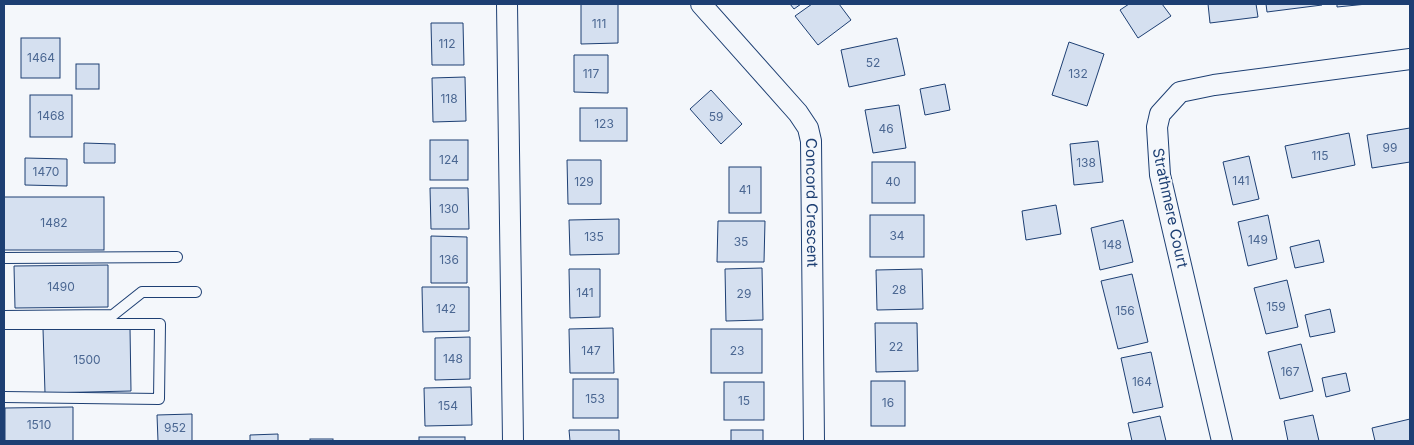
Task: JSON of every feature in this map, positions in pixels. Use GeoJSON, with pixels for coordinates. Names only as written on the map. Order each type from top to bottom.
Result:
{"type":"FeatureCollection","features":[{"type":"Feature","properties":{"kind":"street"},"geometry":{"type":"LineString","coordinates":[[507,4],[512,441]]}},
{"type":"Feature","properties":{"kind":"street","name":"Concord Crescent"},"geometry":{"type":"LineString","coordinates":[[701,4],[798,114],[808,128],[811,141],[814,441]]}},
{"type":"Feature","properties":{"kind":"street","name":"Strathmere Court"},"geometry":{"type":"LineString","coordinates":[[1222,441],[1160,175],[1156,145],[1156,127],[1160,114],[1180,92],[1214,85],[1410,59]]}},
{"type":"Feature","properties":{"kind":"lane"},"geometry":{"type":"LineString","coordinates":[[4,258],[177,257]]}},
{"type":"Feature","properties":{"kind":"lane"},"geometry":{"type":"LineString","coordinates":[[4,316],[113,315],[142,292],[196,292]]}},
{"type":"Feature","properties":{"kind":"lane"},"geometry":{"type":"LineString","coordinates":[[4,324],[160,324],[159,399],[4,397]]}},
{"type":"Feature","properties":{"kind":"building"},"geometry":{"type":"Polygon","coordinates":[[[581,4],[618,4],[618,43],[581,44],[581,4]]]}},
{"type":"Feature","properties":{"kind":"building"},"geometry":{"type":"Polygon","coordinates":[[[790,4],[801,4],[794,9],[790,4]]]}},
{"type":"Feature","properties":{"kind":"building"},"geometry":{"type":"Polygon","coordinates":[[[812,4],[839,4],[851,20],[818,45],[795,16],[812,4]]]}},
{"type":"Feature","properties":{"kind":"building"},"geometry":{"type":"Polygon","coordinates":[[[1129,4],[1162,4],[1171,16],[1138,38],[1120,10],[1129,4]]]}},
{"type":"Feature","properties":{"kind":"building"},"geometry":{"type":"Polygon","coordinates":[[[1208,4],[1256,4],[1258,17],[1210,23],[1208,4]]]}},
{"type":"Feature","properties":{"kind":"building"},"geometry":{"type":"Polygon","coordinates":[[[1266,4],[1322,4],[1322,5],[1267,12],[1266,4]]]}},
{"type":"Feature","properties":{"kind":"building"},"geometry":{"type":"Polygon","coordinates":[[[1337,4],[1367,4],[1337,7],[1337,4]]]}},
{"type":"Feature","properties":{"kind":"building"},"geometry":{"type":"Polygon","coordinates":[[[431,23],[463,23],[464,65],[432,65],[431,23]]]}},
{"type":"Feature","properties":{"kind":"building"},"geometry":{"type":"Polygon","coordinates":[[[21,38],[60,38],[60,78],[21,78],[21,38]]]}},
{"type":"Feature","properties":{"kind":"building"},"geometry":{"type":"Polygon","coordinates":[[[897,38],[905,75],[849,87],[841,50],[897,38]]]}},
{"type":"Feature","properties":{"kind":"building"},"geometry":{"type":"Polygon","coordinates":[[[1069,42],[1104,54],[1087,106],[1052,95],[1069,42]]]}},
{"type":"Feature","properties":{"kind":"building"},"geometry":{"type":"Polygon","coordinates":[[[574,55],[608,55],[608,93],[574,92],[574,55]]]}},
{"type":"Feature","properties":{"kind":"building"},"geometry":{"type":"Polygon","coordinates":[[[76,64],[99,64],[99,89],[76,89],[76,64]]]}},
{"type":"Feature","properties":{"kind":"building"},"geometry":{"type":"Polygon","coordinates":[[[465,77],[466,121],[433,122],[432,78],[465,77]]]}},
{"type":"Feature","properties":{"kind":"building"},"geometry":{"type":"Polygon","coordinates":[[[945,84],[950,110],[925,115],[920,89],[945,84]]]}},
{"type":"Feature","properties":{"kind":"building"},"geometry":{"type":"Polygon","coordinates":[[[711,90],[742,124],[721,144],[690,109],[711,90]]]}},
{"type":"Feature","properties":{"kind":"building"},"geometry":{"type":"Polygon","coordinates":[[[30,95],[72,95],[72,137],[30,137],[30,95]]]}},
{"type":"Feature","properties":{"kind":"building"},"geometry":{"type":"Polygon","coordinates":[[[899,105],[906,148],[873,153],[865,110],[899,105]]]}},
{"type":"Feature","properties":{"kind":"building"},"geometry":{"type":"Polygon","coordinates":[[[580,108],[627,108],[627,141],[580,141],[580,108]]]}},
{"type":"Feature","properties":{"kind":"building"},"geometry":{"type":"Polygon","coordinates":[[[1410,128],[1410,162],[1372,168],[1367,135],[1410,128]]]}},
{"type":"Feature","properties":{"kind":"building"},"geometry":{"type":"Polygon","coordinates":[[[1349,133],[1355,165],[1292,178],[1285,146],[1349,133]]]}},
{"type":"Feature","properties":{"kind":"building"},"geometry":{"type":"Polygon","coordinates":[[[430,140],[468,140],[468,180],[430,180],[430,140]]]}},
{"type":"Feature","properties":{"kind":"building"},"geometry":{"type":"Polygon","coordinates":[[[1098,141],[1103,182],[1074,185],[1070,144],[1098,141]]]}},
{"type":"Feature","properties":{"kind":"building"},"geometry":{"type":"Polygon","coordinates":[[[84,143],[115,144],[115,163],[84,163],[84,143]]]}},
{"type":"Feature","properties":{"kind":"building"},"geometry":{"type":"Polygon","coordinates":[[[1249,156],[1259,199],[1233,205],[1223,162],[1249,156]]]}},
{"type":"Feature","properties":{"kind":"building"},"geometry":{"type":"Polygon","coordinates":[[[25,158],[67,159],[67,186],[25,185],[25,158]]]}},
{"type":"Feature","properties":{"kind":"building"},"geometry":{"type":"Polygon","coordinates":[[[567,160],[601,160],[601,204],[568,204],[567,160]]]}},
{"type":"Feature","properties":{"kind":"building"},"geometry":{"type":"Polygon","coordinates":[[[872,162],[915,162],[915,203],[872,203],[872,162]]]}},
{"type":"Feature","properties":{"kind":"building"},"geometry":{"type":"Polygon","coordinates":[[[729,167],[761,167],[761,213],[729,213],[729,167]]]}},
{"type":"Feature","properties":{"kind":"building"},"geometry":{"type":"Polygon","coordinates":[[[430,188],[468,188],[469,229],[431,229],[430,188]]]}},
{"type":"Feature","properties":{"kind":"building"},"geometry":{"type":"Polygon","coordinates":[[[4,197],[104,197],[104,250],[4,250],[4,197]]]}},
{"type":"Feature","properties":{"kind":"building"},"geometry":{"type":"Polygon","coordinates":[[[1056,205],[1061,234],[1026,240],[1022,211],[1056,205]]]}},
{"type":"Feature","properties":{"kind":"building"},"geometry":{"type":"Polygon","coordinates":[[[870,215],[924,215],[924,257],[870,257],[870,215]]]}},
{"type":"Feature","properties":{"kind":"building"},"geometry":{"type":"Polygon","coordinates":[[[1268,215],[1277,259],[1248,266],[1238,222],[1268,215]]]}},
{"type":"Feature","properties":{"kind":"building"},"geometry":{"type":"Polygon","coordinates":[[[619,219],[619,254],[570,255],[569,220],[619,219]]]}},
{"type":"Feature","properties":{"kind":"building"},"geometry":{"type":"Polygon","coordinates":[[[1123,220],[1133,262],[1100,270],[1091,228],[1123,220]]]}},
{"type":"Feature","properties":{"kind":"building"},"geometry":{"type":"Polygon","coordinates":[[[718,221],[765,221],[764,262],[717,262],[718,221]]]}},
{"type":"Feature","properties":{"kind":"building"},"geometry":{"type":"Polygon","coordinates":[[[431,236],[467,237],[467,283],[431,283],[431,236]]]}},
{"type":"Feature","properties":{"kind":"building"},"geometry":{"type":"Polygon","coordinates":[[[1319,240],[1324,262],[1295,268],[1290,247],[1319,240]]]}},
{"type":"Feature","properties":{"kind":"building"},"geometry":{"type":"Polygon","coordinates":[[[108,265],[108,307],[15,308],[14,266],[108,265]]]}},
{"type":"Feature","properties":{"kind":"building"},"geometry":{"type":"Polygon","coordinates":[[[762,268],[763,320],[726,321],[725,269],[762,268]]]}},
{"type":"Feature","properties":{"kind":"building"},"geometry":{"type":"Polygon","coordinates":[[[569,269],[600,269],[600,317],[570,318],[569,269]]]}},
{"type":"Feature","properties":{"kind":"building"},"geometry":{"type":"Polygon","coordinates":[[[922,269],[923,309],[877,310],[876,270],[922,269]]]}},
{"type":"Feature","properties":{"kind":"building"},"geometry":{"type":"Polygon","coordinates":[[[1132,274],[1148,342],[1118,349],[1101,281],[1132,274]]]}},
{"type":"Feature","properties":{"kind":"building"},"geometry":{"type":"Polygon","coordinates":[[[1287,280],[1298,327],[1266,334],[1254,288],[1287,280]]]}},
{"type":"Feature","properties":{"kind":"building"},"geometry":{"type":"Polygon","coordinates":[[[422,287],[469,287],[469,331],[423,332],[422,287]]]}},
{"type":"Feature","properties":{"kind":"building"},"geometry":{"type":"Polygon","coordinates":[[[1330,309],[1335,332],[1310,337],[1305,315],[1330,309]]]}},
{"type":"Feature","properties":{"kind":"building"},"geometry":{"type":"Polygon","coordinates":[[[875,323],[917,323],[918,371],[876,372],[875,323]]]}},
{"type":"Feature","properties":{"kind":"building"},"geometry":{"type":"Polygon","coordinates":[[[130,328],[131,391],[45,393],[43,329],[130,328]]]}},
{"type":"Feature","properties":{"kind":"building"},"geometry":{"type":"Polygon","coordinates":[[[613,328],[614,373],[570,373],[569,329],[613,328]]]}},
{"type":"Feature","properties":{"kind":"building"},"geometry":{"type":"Polygon","coordinates":[[[711,329],[762,329],[762,373],[711,373],[711,329]]]}},
{"type":"Feature","properties":{"kind":"building"},"geometry":{"type":"Polygon","coordinates":[[[470,337],[470,379],[435,380],[435,338],[470,337]]]}},
{"type":"Feature","properties":{"kind":"building"},"geometry":{"type":"Polygon","coordinates":[[[1301,344],[1313,391],[1280,399],[1268,352],[1301,344]]]}},
{"type":"Feature","properties":{"kind":"building"},"geometry":{"type":"Polygon","coordinates":[[[1151,352],[1163,407],[1133,413],[1121,358],[1151,352]]]}},
{"type":"Feature","properties":{"kind":"building"},"geometry":{"type":"Polygon","coordinates":[[[1346,373],[1350,391],[1326,397],[1322,378],[1346,373]]]}},
{"type":"Feature","properties":{"kind":"building"},"geometry":{"type":"Polygon","coordinates":[[[573,379],[618,379],[618,418],[573,418],[573,379]]]}},
{"type":"Feature","properties":{"kind":"building"},"geometry":{"type":"Polygon","coordinates":[[[871,381],[905,381],[905,426],[871,426],[871,381]]]}},
{"type":"Feature","properties":{"kind":"building"},"geometry":{"type":"Polygon","coordinates":[[[724,382],[764,382],[764,420],[724,420],[724,382]]]}},
{"type":"Feature","properties":{"kind":"building"},"geometry":{"type":"Polygon","coordinates":[[[471,387],[472,425],[425,426],[424,388],[471,387]]]}},
{"type":"Feature","properties":{"kind":"building"},"geometry":{"type":"Polygon","coordinates":[[[73,407],[73,441],[5,441],[5,408],[73,407]]]}},
{"type":"Feature","properties":{"kind":"building"},"geometry":{"type":"Polygon","coordinates":[[[192,414],[192,441],[158,441],[157,415],[192,414]]]}},
{"type":"Feature","properties":{"kind":"building"},"geometry":{"type":"Polygon","coordinates":[[[1313,415],[1319,441],[1288,441],[1284,421],[1313,415]]]}},
{"type":"Feature","properties":{"kind":"building"},"geometry":{"type":"Polygon","coordinates":[[[1160,416],[1166,441],[1132,441],[1128,423],[1160,416]]]}},
{"type":"Feature","properties":{"kind":"building"},"geometry":{"type":"Polygon","coordinates":[[[1410,419],[1410,441],[1375,441],[1372,428],[1410,419]]]}},
{"type":"Feature","properties":{"kind":"building"},"geometry":{"type":"Polygon","coordinates":[[[569,430],[619,430],[619,441],[570,441],[569,430]]]}},
{"type":"Feature","properties":{"kind":"building"},"geometry":{"type":"Polygon","coordinates":[[[731,430],[763,430],[763,441],[731,441],[731,430]]]}},
{"type":"Feature","properties":{"kind":"building"},"geometry":{"type":"Polygon","coordinates":[[[278,434],[278,441],[250,441],[250,435],[278,434]]]}},
{"type":"Feature","properties":{"kind":"building"},"geometry":{"type":"Polygon","coordinates":[[[419,437],[465,437],[465,441],[419,441],[419,437]]]}},
{"type":"Feature","properties":{"kind":"building"},"geometry":{"type":"Polygon","coordinates":[[[310,439],[333,439],[333,441],[310,441],[310,439]]]}}]}
